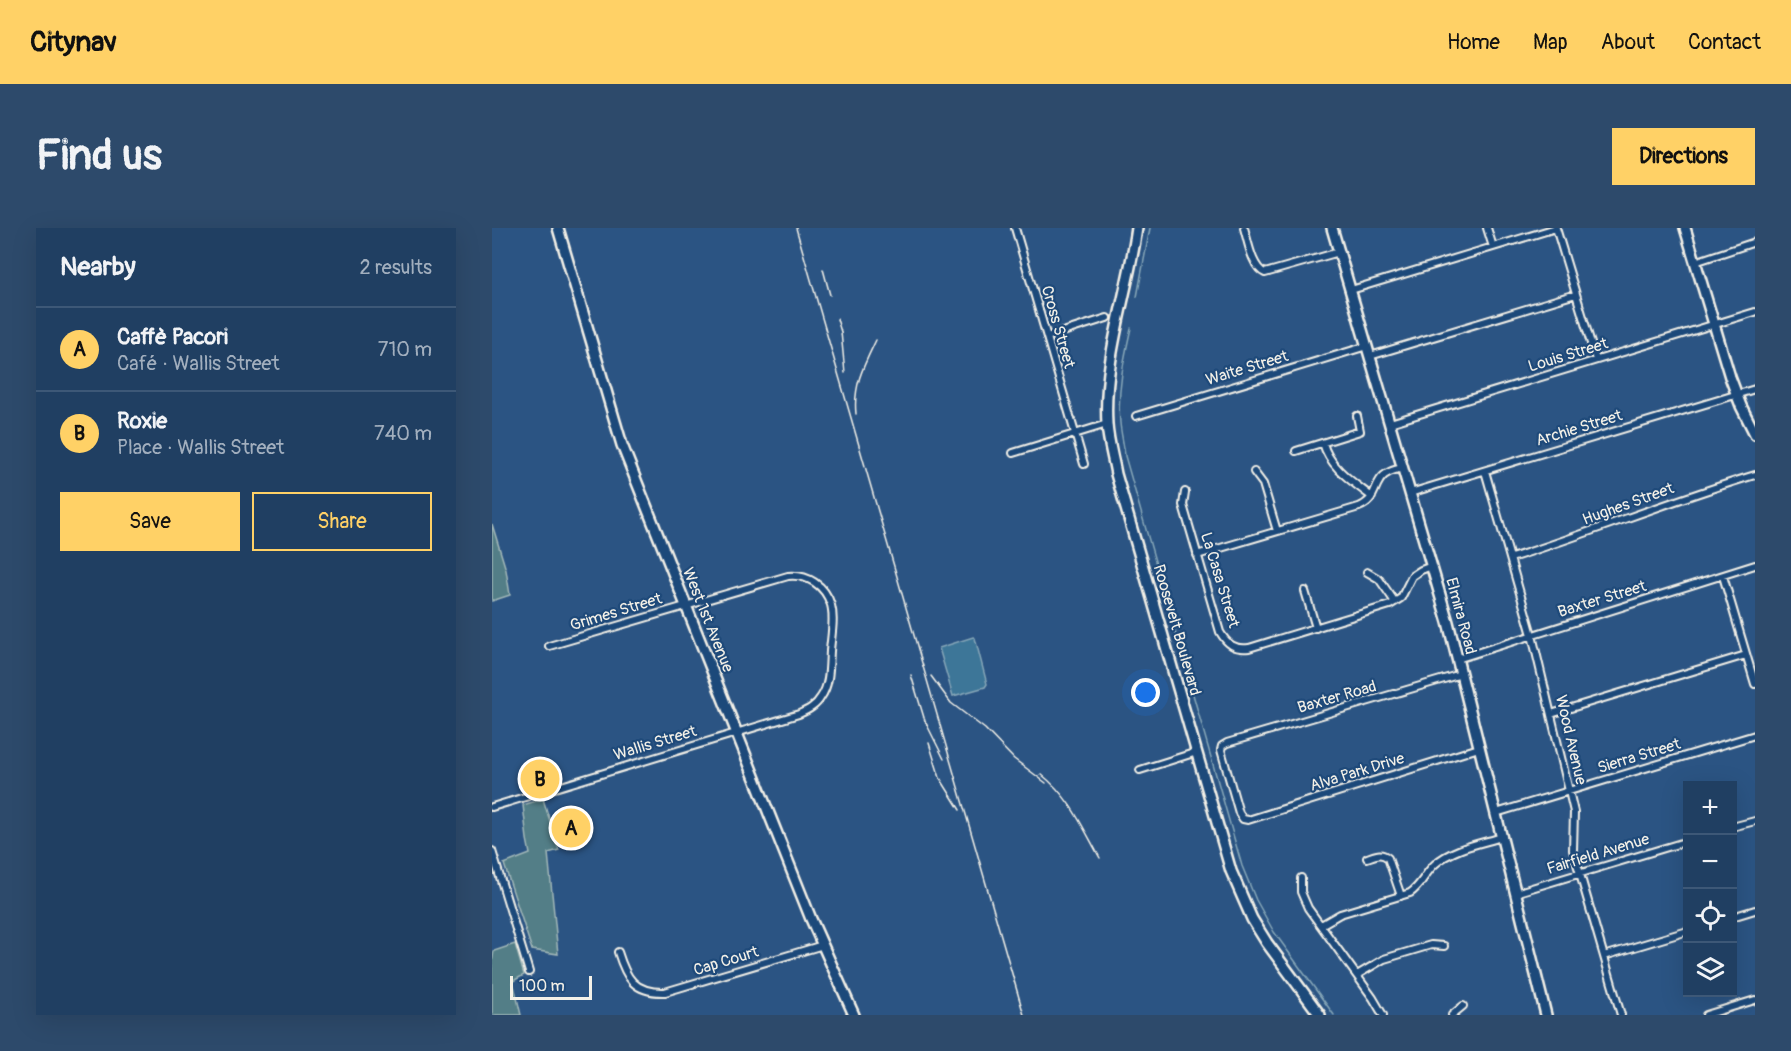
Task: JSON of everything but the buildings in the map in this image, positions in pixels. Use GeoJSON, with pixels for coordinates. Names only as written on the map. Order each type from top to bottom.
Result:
{"type":"FeatureCollection","features":[{"type":"Feature","properties":{"kind":"street","name":"West 1st Avenue"},"geometry":{"type":"LineString","coordinates":[[558,228],[619,436],[823,945],[854,1015]]}},
{"type":"Feature","properties":{"kind":"street","name":"Cross Street"},"geometry":{"type":"LineString","coordinates":[[1015,228],[1084,464]]}},
{"type":"Feature","properties":{"kind":"street","name":"Roosevelt Boulevard"},"geometry":{"type":"LineString","coordinates":[[1137,228],[1110,365],[1107,392],[1107,424],[1116,474],[1231,871],[1252,919],[1320,1015]]}},
{"type":"Feature","properties":{"kind":"street"},"geometry":{"type":"LineString","coordinates":[[1244,228],[1256,266],[1265,273],[1339,252]]}},
{"type":"Feature","properties":{"kind":"street","name":"Elmira Road"},"geometry":{"type":"LineString","coordinates":[[1332,228],[1432,566],[1546,1015]]}},
{"type":"Feature","properties":{"kind":"street"},"geometry":{"type":"LineString","coordinates":[[1487,228],[1493,247]]}},
{"type":"Feature","properties":{"kind":"street"},"geometry":{"type":"LineString","coordinates":[[1351,290],[1556,228],[1596,360]]}},
{"type":"Feature","properties":{"kind":"street"},"geometry":{"type":"LineString","coordinates":[[1685,228],[1736,394],[1755,434]]}},
{"type":"Feature","properties":{"kind":"street"},"geometry":{"type":"LineString","coordinates":[[1695,262],[1755,242]]}},
{"type":"Feature","properties":{"kind":"street","name":"Waite Street"},"geometry":{"type":"LineString","coordinates":[[1136,416],[1576,294]]}},
{"type":"Feature","properties":{"kind":"street","name":"Louis Street"},"geometry":{"type":"LineString","coordinates":[[1390,423],[1755,312]]}},
{"type":"Feature","properties":{"kind":"street"},"geometry":{"type":"LineString","coordinates":[[1047,337],[1107,318]]}},
{"type":"Feature","properties":{"kind":"street","name":"Archie Street"},"geometry":{"type":"LineString","coordinates":[[1410,493],[1755,389]]}},
{"type":"Feature","properties":{"kind":"street"},"geometry":{"type":"LineString","coordinates":[[1296,451],[1360,431],[1357,416]]}},
{"type":"Feature","properties":{"kind":"street"},"geometry":{"type":"LineString","coordinates":[[1013,453],[1107,424]]}},
{"type":"Feature","properties":{"kind":"street"},"geometry":{"type":"LineString","coordinates":[[1323,443],[1326,454],[1340,472],[1372,497]]}},
{"type":"Feature","properties":{"kind":"street"},"geometry":{"type":"LineString","coordinates":[[1197,555],[1359,507],[1369,501],[1380,480],[1386,474],[1403,468]]}},
{"type":"Feature","properties":{"kind":"street","name":"Wood Avenue"},"geometry":{"type":"LineString","coordinates":[[1485,471],[1532,635],[1574,812],[1573,850],[1621,1015]]}},
{"type":"Feature","properties":{"kind":"street"},"geometry":{"type":"LineString","coordinates":[[1254,472],[1263,484],[1277,531]]}},
{"type":"Feature","properties":{"kind":"street","name":"Hughes Street"},"geometry":{"type":"LineString","coordinates":[[1511,558],[1593,531],[1675,500],[1755,475]]}},
{"type":"Feature","properties":{"kind":"street","name":"La Casa Street"},"geometry":{"type":"LineString","coordinates":[[1185,492],[1183,505],[1197,555],[1220,632],[1229,644],[1242,649],[1249,648],[1385,608],[1395,602]]}},
{"type":"Feature","properties":{"kind":"street","name":"Baxter Street"},"geometry":{"type":"LineString","coordinates":[[1457,658],[1755,565]]}},
{"type":"Feature","properties":{"kind":"street"},"geometry":{"type":"LineString","coordinates":[[1367,572],[1379,579],[1395,602],[1404,593],[1412,576],[1432,566]]}},
{"type":"Feature","properties":{"kind":"street","name":"Grimes Street"},"geometry":{"type":"LineString","coordinates":[[549,646],[686,605],[798,575],[818,585],[831,605],[829,674],[821,698]]}},
{"type":"Feature","properties":{"kind":"street"},"geometry":{"type":"LineString","coordinates":[[1723,576],[1755,684]]}},
{"type":"Feature","properties":{"kind":"street"},"geometry":{"type":"LineString","coordinates":[[1305,591],[1316,628]]}},
{"type":"Feature","properties":{"kind":"street"},"geometry":{"type":"LineString","coordinates":[[1551,714],[1746,655]]}},
{"type":"Feature","properties":{"kind":"street","name":"Baxter Road"},"geometry":{"type":"LineString","coordinates":[[1243,819],[1239,813],[1221,750],[1222,746],[1461,674]]}},
{"type":"Feature","properties":{"kind":"street","name":"Wallis Street"},"geometry":{"type":"LineString","coordinates":[[492,807],[799,714],[815,705],[821,698]]}},
{"type":"Feature","properties":{"kind":"street","name":"Sierra Street"},"geometry":{"type":"LineString","coordinates":[[1496,813],[1755,735]]}},
{"type":"Feature","properties":{"kind":"street","name":"Alva Park Drive"},"geometry":{"type":"LineString","coordinates":[[1243,819],[1250,819],[1479,748]]}},
{"type":"Feature","properties":{"kind":"street"},"geometry":{"type":"LineString","coordinates":[[1140,770],[1197,752]]}},
{"type":"Feature","properties":{"kind":"street"},"geometry":{"type":"LineString","coordinates":[[1737,825],[1755,820]]}},
{"type":"Feature","properties":{"kind":"street"},"geometry":{"type":"LineString","coordinates":[[1321,925],[1340,914],[1401,896],[1416,889],[1429,870],[1448,855],[1459,849],[1502,837]]}},
{"type":"Feature","properties":{"kind":"street","name":"Fairfield Avenue"},"geometry":{"type":"LineString","coordinates":[[1515,893],[1683,843]]}},
{"type":"Feature","properties":{"kind":"street"},"geometry":{"type":"LineString","coordinates":[[492,851],[529,972]]}},
{"type":"Feature","properties":{"kind":"street"},"geometry":{"type":"LineString","coordinates":[[1367,858],[1384,854],[1388,858],[1401,896]]}},
{"type":"Feature","properties":{"kind":"street"},"geometry":{"type":"LineString","coordinates":[[1301,878],[1301,892],[1304,900],[1383,1015]]}},
{"type":"Feature","properties":{"kind":"street"},"geometry":{"type":"LineString","coordinates":[[1737,915],[1755,910]]}},
{"type":"Feature","properties":{"kind":"street"},"geometry":{"type":"LineString","coordinates":[[1604,956],[1683,932]]}},
{"type":"Feature","properties":{"kind":"street","name":"Cap Court"},"geometry":{"type":"LineString","coordinates":[[636,986],[652,992],[670,991],[823,945]]}},
{"type":"Feature","properties":{"kind":"street"},"geometry":{"type":"LineString","coordinates":[[1357,975],[1384,959],[1431,945],[1444,946]]}},
{"type":"Feature","properties":{"kind":"street"},"geometry":{"type":"LineString","coordinates":[[618,952],[626,972],[636,986],[632,993]]}},
{"type":"Feature","properties":{"kind":"street"},"geometry":{"type":"LineString","coordinates":[[1706,1015],[1755,1000]]}},
{"type":"Feature","properties":{"kind":"street"},"geometry":{"type":"LineString","coordinates":[[1452,1015],[1463,1006]]}},
{"type":"Feature","properties":{"kind":"green space"},"geometry":{"type":"Polygon","coordinates":[[[492,524],[506,570],[510,595],[492,601],[492,524]]]}},
{"type":"Feature","properties":{"kind":"green space"},"geometry":{"type":"Polygon","coordinates":[[[543,799],[559,850],[548,853],[558,954],[532,950],[504,864],[530,854],[523,805],[543,799]]]}},
{"type":"Feature","properties":{"kind":"green space"},"geometry":{"type":"Polygon","coordinates":[[[515,944],[524,975],[513,981],[521,1015],[492,1015],[494,951],[515,944]]]}},
{"type":"Feature","properties":{"kind":"water"},"geometry":{"type":"Polygon","coordinates":[[[973,637],[987,684],[985,687],[953,696],[939,648],[973,637]]]}},
{"type":"Feature","properties":{"kind":"waterway"},"geometry":{"type":"LineString","coordinates":[[1137,297],[1150,228]]}},
{"type":"Feature","properties":{"kind":"waterway"},"geometry":{"type":"LineString","coordinates":[[1131,328],[1119,399],[1125,456],[1242,866],[1256,900],[1274,932],[1334,1015]]}},
{"type":"Feature","properties":{"kind":"railway"},"geometry":{"type":"LineString","coordinates":[[796,228],[1024,1015]]}},
{"type":"Feature","properties":{"kind":"railway"},"geometry":{"type":"LineString","coordinates":[[823,269],[830,295]]}},
{"type":"Feature","properties":{"kind":"railway"},"geometry":{"type":"LineString","coordinates":[[837,319],[841,332],[845,373]]}},
{"type":"Feature","properties":{"kind":"railway"},"geometry":{"type":"LineString","coordinates":[[856,414],[858,384],[876,340]]}},
{"type":"Feature","properties":{"kind":"railway"},"geometry":{"type":"LineString","coordinates":[[911,675],[925,721],[944,759]]}},
{"type":"Feature","properties":{"kind":"railway"},"geometry":{"type":"LineString","coordinates":[[931,676],[951,703],[985,729],[1014,759],[1046,783]]}},
{"type":"Feature","properties":{"kind":"railway"},"geometry":{"type":"LineString","coordinates":[[929,743],[940,778],[960,810]]}},
{"type":"Feature","properties":{"kind":"railway"},"geometry":{"type":"LineString","coordinates":[[1041,774],[1068,802],[1100,858]]}},
{"type":"Feature","properties":{"kind":"place","name":"Roxie"},"geometry":{"type":"Point","coordinates":[540,779]}},
{"type":"Feature","properties":{"kind":"place","name":"Caffè Pacori"},"geometry":{"type":"Point","coordinates":[571,828]}}]}
